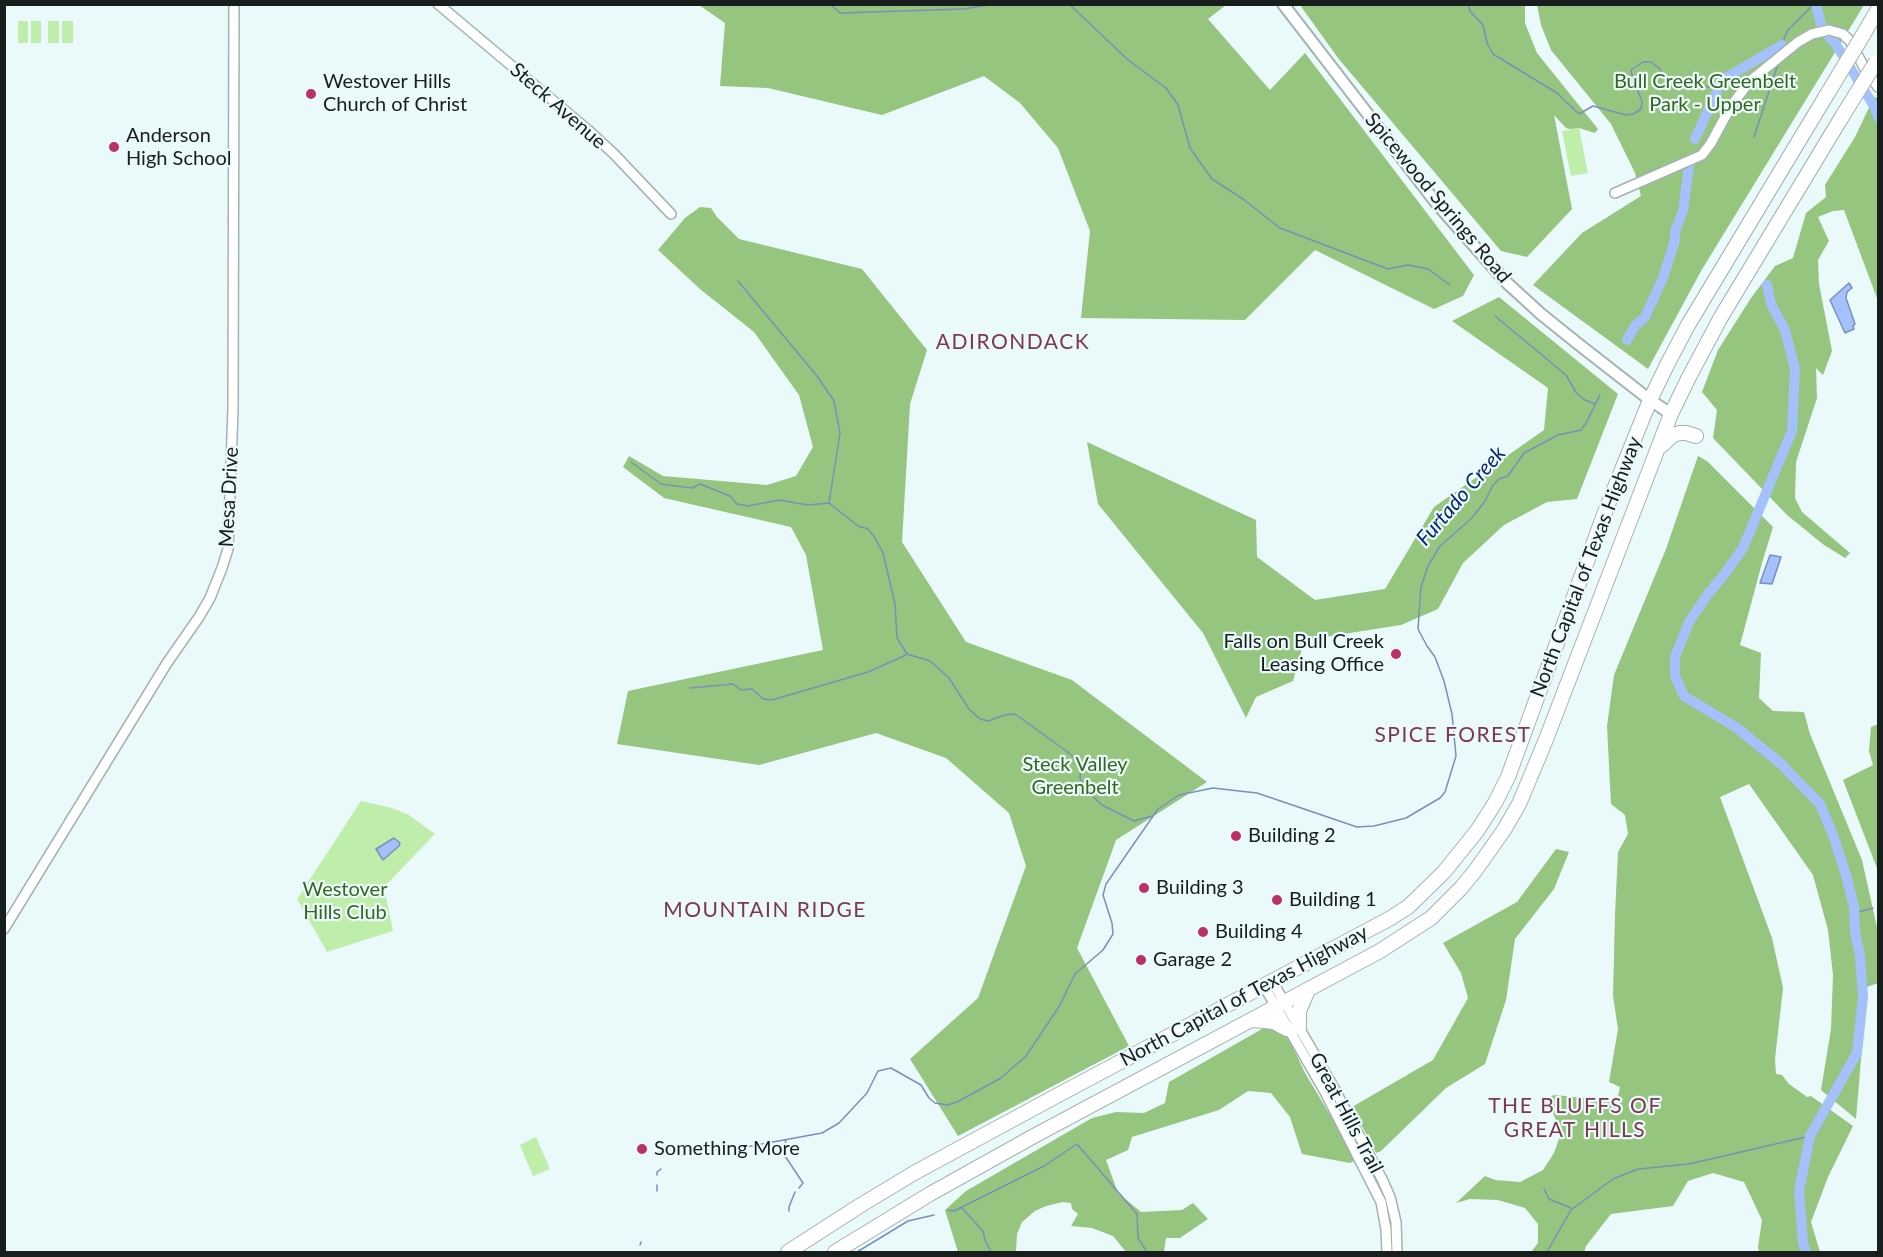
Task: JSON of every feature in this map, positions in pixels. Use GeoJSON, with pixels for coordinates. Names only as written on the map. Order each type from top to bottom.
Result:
{"type":"FeatureCollection","features":[{"type":"Feature","properties":{"kind":"highway","name":"North Capital of Texas Highway"},"geometry":{"type":"LineString","coordinates":[[788,1252],[914,1173],[1389,920],[1408,907],[1444,872],[1478,831],[1508,777],[1605,512],[1650,400],[1688,325],[1878,9]]}},
{"type":"Feature","properties":{"kind":"highway","name":"North Capital of Texas Highway"},"geometry":{"type":"LineString","coordinates":[[835,1252],[982,1165],[1380,951],[1431,918],[1475,871],[1519,804],[1671,414],[1721,317],[1877,60]]}},
{"type":"Feature","properties":{"kind":"highway"},"geometry":{"type":"LineString","coordinates":[[1657,450],[1675,435],[1686,433],[1696,436]]}},
{"type":"Feature","properties":{"kind":"highway"},"geometry":{"type":"LineString","coordinates":[[1253,1020],[1274,1022],[1293,1028],[1308,990]]}},
{"type":"Feature","properties":{"kind":"main road","name":"Spicewood Springs Road"},"geometry":{"type":"LineString","coordinates":[[1283,4],[1437,204],[1507,283],[1541,314],[1671,414]]}},
{"type":"Feature","properties":{"kind":"street","name":"Mesa Drive"},"geometry":{"type":"LineString","coordinates":[[4,929],[167,663],[199,617],[210,598],[228,549],[233,408],[234,4]]}},
{"type":"Feature","properties":{"kind":"street","name":"Steck Avenue"},"geometry":{"type":"LineString","coordinates":[[438,4],[588,130],[671,214]]}},
{"type":"Feature","properties":{"kind":"street"},"geometry":{"type":"LineString","coordinates":[[1615,194],[1702,154],[1712,143],[1731,106],[1750,81],[1798,42],[1812,34],[1829,30],[1838,32],[1850,41],[1878,87]]}},
{"type":"Feature","properties":{"kind":"street","name":"Great Hills Trail"},"geometry":{"type":"LineString","coordinates":[[1268,984],[1383,1179],[1396,1221],[1397,1252]]}},
{"type":"Feature","properties":{"kind":"street","name":"Great Hills Trail"},"geometry":{"type":"LineString","coordinates":[[1329,1090],[1382,1202],[1387,1252]]}},
{"type":"Feature","properties":{"kind":"green space"},"geometry":{"type":"Polygon","coordinates":[[[699,5],[1226,5],[1208,19],[1270,90],[1305,53],[1474,275],[1463,296],[1434,309],[1315,250],[1245,320],[1081,318],[1090,231],[1058,148],[1020,103],[984,76],[882,115],[768,88],[720,86],[725,23],[699,5]]]}},
{"type":"Feature","properties":{"kind":"green space"},"geometry":{"type":"Polygon","coordinates":[[[1300,5],[1525,5],[1525,23],[1537,53],[1598,129],[1595,133],[1579,128],[1566,128],[1554,115],[1572,209],[1527,257],[1501,251],[1338,58],[1300,5]]]}},
{"type":"Feature","properties":{"kind":"green space","name":"Bull Creek Greenbelt Park - Upper"},"geometry":{"type":"Polygon","coordinates":[[[1537,5],[1864,5],[1701,271],[1648,369],[1533,285],[1582,233],[1641,196],[1635,173],[1611,124],[1551,50],[1541,25],[1537,5]]]}},
{"type":"Feature","properties":{"kind":"green space"},"geometry":{"type":"Polygon","coordinates":[[[18,21],[28,21],[28,43],[18,43],[18,21]]]}},
{"type":"Feature","properties":{"kind":"green space"},"geometry":{"type":"Polygon","coordinates":[[[31,21],[41,21],[41,43],[31,43],[31,21]]]}},
{"type":"Feature","properties":{"kind":"green space"},"geometry":{"type":"Polygon","coordinates":[[[48,21],[59,21],[59,43],[48,43],[48,21]]]}},
{"type":"Feature","properties":{"kind":"green space"},"geometry":{"type":"Polygon","coordinates":[[[62,21],[73,21],[73,43],[62,43],[62,21]]]}},
{"type":"Feature","properties":{"kind":"green space"},"geometry":{"type":"Polygon","coordinates":[[[1874,97],[1878,98],[1878,301],[1844,210],[1833,211],[1818,217],[1829,241],[1818,260],[1819,284],[1832,351],[1823,375],[1816,368],[1817,398],[1796,462],[1795,498],[1802,512],[1850,553],[1845,558],[1824,545],[1787,515],[1713,438],[1717,410],[1702,392],[1718,350],[1751,298],[1775,266],[1793,258],[1806,213],[1826,197],[1825,185],[1855,137],[1874,97]]]}},
{"type":"Feature","properties":{"kind":"green space"},"geometry":{"type":"Polygon","coordinates":[[[1579,128],[1588,173],[1571,176],[1562,131],[1579,128]]]}},
{"type":"Feature","properties":{"kind":"green space","name":"Steck Valley Greenbelt"},"geometry":{"type":"Polygon","coordinates":[[[700,207],[711,208],[739,239],[862,269],[927,350],[910,404],[902,542],[966,642],[1072,680],[1207,782],[1116,840],[1077,948],[1129,1046],[958,1136],[910,1059],[978,998],[1026,866],[1009,813],[946,758],[876,733],[759,765],[617,744],[628,691],[823,650],[806,555],[791,527],[664,498],[623,467],[629,456],[663,476],[767,485],[796,476],[813,447],[799,395],[754,332],[700,289],[658,250],[685,218],[700,207]]]}},
{"type":"Feature","properties":{"kind":"green space"},"geometry":{"type":"Polygon","coordinates":[[[1499,297],[1618,394],[1577,499],[1547,502],[1504,525],[1463,563],[1438,609],[1401,625],[1318,638],[1303,645],[1293,681],[1256,697],[1246,718],[1203,633],[1098,504],[1087,442],[1256,520],[1257,557],[1315,600],[1385,589],[1434,507],[1544,430],[1548,388],[1452,321],[1499,297]]]}},
{"type":"Feature","properties":{"kind":"green space"},"geometry":{"type":"Polygon","coordinates":[[[1698,456],[1707,461],[1773,527],[1740,645],[1761,653],[1759,698],[1773,711],[1804,712],[1810,734],[1862,860],[1878,932],[1878,983],[1867,987],[1856,1119],[1821,1090],[1831,1029],[1833,975],[1828,930],[1813,875],[1749,784],[1720,797],[1772,938],[1783,988],[1775,1059],[1776,1074],[1782,1075],[1789,1084],[1807,1097],[1811,1096],[1853,1126],[1828,1177],[1811,1222],[1820,1252],[1759,1252],[1762,1220],[1744,1182],[1713,1173],[1688,1181],[1673,1206],[1611,1214],[1586,1246],[1584,1252],[1531,1252],[1538,1243],[1538,1224],[1525,1208],[1498,1200],[1470,1199],[1456,1203],[1485,1176],[1495,1180],[1520,1182],[1543,1170],[1554,1153],[1561,1133],[1547,1098],[1554,1095],[1617,1101],[1620,1087],[1609,1082],[1618,1029],[1613,996],[1615,915],[1618,852],[1628,834],[1625,815],[1611,804],[1607,726],[1614,675],[1666,549],[1698,456]]]}},
{"type":"Feature","properties":{"kind":"green space"},"geometry":{"type":"Polygon","coordinates":[[[1878,724],[1878,871],[1843,780],[1873,765],[1869,751],[1871,727],[1878,724]]]}},
{"type":"Feature","properties":{"kind":"green space","name":"Westover Hills Club"},"geometry":{"type":"Polygon","coordinates":[[[361,801],[392,808],[409,815],[435,834],[384,887],[393,931],[327,952],[297,899],[361,801]]]}},
{"type":"Feature","properties":{"kind":"green space"},"geometry":{"type":"Polygon","coordinates":[[[1556,849],[1569,852],[1554,889],[1515,939],[1506,1000],[1485,1064],[1446,1088],[1381,1151],[1376,1153],[1352,1107],[1433,1060],[1468,998],[1461,973],[1443,943],[1517,902],[1556,849]]]}},
{"type":"Feature","properties":{"kind":"green space"},"geometry":{"type":"Polygon","coordinates":[[[1262,1029],[1280,1030],[1290,1041],[1305,1073],[1357,1160],[1350,1163],[1302,1154],[1290,1117],[1271,1093],[1248,1091],[1219,1110],[1132,1137],[1128,1150],[1106,1160],[1118,1193],[1141,1212],[1182,1210],[1193,1203],[1208,1219],[1180,1238],[1166,1238],[1164,1252],[1126,1252],[1113,1236],[1092,1228],[1071,1226],[1078,1214],[1072,1209],[1071,1203],[1063,1202],[1035,1211],[1022,1222],[1017,1234],[1016,1252],[958,1252],[945,1210],[966,1191],[1092,1118],[1116,1112],[1144,1113],[1165,1103],[1169,1082],[1262,1029]]]}},
{"type":"Feature","properties":{"kind":"green space"},"geometry":{"type":"Polygon","coordinates":[[[536,1137],[550,1169],[533,1176],[520,1145],[536,1137]]]}},
{"type":"Feature","properties":{"kind":"water"},"geometry":{"type":"Polygon","coordinates":[[[1849,283],[1852,288],[1847,292],[1846,298],[1855,324],[1854,329],[1845,333],[1830,300],[1849,283]]]}},
{"type":"Feature","properties":{"kind":"water"},"geometry":{"type":"Polygon","coordinates":[[[1770,555],[1781,557],[1772,584],[1760,583],[1770,555]]]}},
{"type":"Feature","properties":{"kind":"water"},"geometry":{"type":"Polygon","coordinates":[[[394,838],[400,843],[399,846],[383,860],[376,849],[394,838]]]}},
{"type":"Feature","properties":{"kind":"waterway"},"geometry":{"type":"LineString","coordinates":[[830,4],[840,13],[963,9],[995,4]]}},
{"type":"Feature","properties":{"kind":"waterway"},"geometry":{"type":"LineString","coordinates":[[1069,4],[1127,59],[1166,88],[1178,105],[1190,148],[1212,179],[1243,199],[1280,228],[1388,269],[1408,265],[1428,269],[1450,285]]}},
{"type":"Feature","properties":{"kind":"waterway"},"geometry":{"type":"LineString","coordinates":[[1468,4],[1470,11],[1483,25],[1487,43],[1493,54],[1557,93],[1579,114],[1593,106],[1626,115],[1641,109],[1642,101],[1631,70],[1643,62],[1651,62],[1659,68],[1667,83],[1674,86],[1719,87]]}},
{"type":"Feature","properties":{"kind":"waterway"},"geometry":{"type":"LineString","coordinates":[[1782,45],[1787,31],[1814,4]]}},
{"type":"Feature","properties":{"kind":"waterway"},"geometry":{"type":"LineString","coordinates":[[1816,4],[1822,29],[1835,43],[1875,108],[1878,117]]}},
{"type":"Feature","properties":{"kind":"waterway","name":"Furtado Creek"},"geometry":{"type":"LineString","coordinates":[[1695,139],[1722,80],[1782,45]]}},
{"type":"Feature","properties":{"kind":"waterway"},"geometry":{"type":"LineString","coordinates":[[1754,137],[1778,64]]}},
{"type":"Feature","properties":{"kind":"waterway","name":"Furtado Creek"},"geometry":{"type":"LineString","coordinates":[[1627,340],[1635,326],[1645,317],[1663,278],[1675,240],[1675,231],[1683,211],[1689,166]]}},
{"type":"Feature","properties":{"kind":"waterway"},"geometry":{"type":"LineString","coordinates":[[738,281],[817,376],[834,401],[840,433],[829,503],[858,526],[868,529],[883,553],[895,604],[897,638],[907,654],[930,661],[949,678],[969,709],[980,719],[988,721],[1015,714],[1065,750],[1079,762],[1080,778],[1085,789],[1102,805],[1134,821],[1152,816]]}},
{"type":"Feature","properties":{"kind":"waterway"},"geometry":{"type":"LineString","coordinates":[[1767,285],[1771,304],[1785,330],[1795,369],[1792,431],[1743,548],[1689,622],[1675,657],[1675,676],[1684,696],[1737,728],[1780,763],[1820,804],[1833,835],[1854,907],[1863,997],[1857,1053],[1810,1136],[1799,1191],[1803,1243],[1806,1252]]}},
{"type":"Feature","properties":{"kind":"waterway"},"geometry":{"type":"LineString","coordinates":[[1495,316],[1566,375],[1577,394],[1595,404]]}},
{"type":"Feature","properties":{"kind":"waterway","name":"Furtado Creek"},"geometry":{"type":"LineString","coordinates":[[740,1148],[822,1133],[839,1123],[867,1093],[878,1071],[891,1068],[921,1085],[935,1103],[947,1105],[1001,1078],[1026,1056],[1060,1005],[1075,974],[1103,950],[1113,934],[1103,895],[1106,884],[1158,809],[1179,795],[1213,788],[1257,793],[1357,827],[1374,826],[1406,818],[1440,798],[1445,792],[1456,756],[1452,714],[1444,681],[1435,657],[1418,629],[1421,587],[1428,566],[1440,546],[1472,518],[1485,501],[1493,485],[1499,479],[1508,476],[1524,453],[1558,435],[1581,430],[1600,395]]}},
{"type":"Feature","properties":{"kind":"waterway"},"geometry":{"type":"LineString","coordinates":[[631,462],[661,484],[692,488],[700,484],[730,496],[737,504],[748,506],[779,500],[808,505],[829,503]]}},
{"type":"Feature","properties":{"kind":"waterway"},"geometry":{"type":"LineString","coordinates":[[690,688],[733,684],[741,690],[752,689],[763,699],[772,700],[868,672],[906,655]]}},
{"type":"Feature","properties":{"kind":"waterway"},"geometry":{"type":"LineString","coordinates":[[1854,913],[1873,908]]}},
{"type":"Feature","properties":{"kind":"waterway"},"geometry":{"type":"LineString","coordinates":[[1547,1252],[1571,1210],[1613,1179],[1638,1169],[1689,1164],[1810,1136]]}},
{"type":"Feature","properties":{"kind":"waterway"},"geometry":{"type":"LineString","coordinates":[[786,1140],[783,1153],[803,1183],[799,1188]]}},
{"type":"Feature","properties":{"kind":"waterway"},"geometry":{"type":"LineString","coordinates":[[948,1210],[954,1211],[1044,1166],[1077,1144],[1137,1214],[1138,1238],[1147,1252]]}},
{"type":"Feature","properties":{"kind":"waterway","name":"Furtado Creek"},"geometry":{"type":"LineString","coordinates":[[710,1150],[718,1149]]}},
{"type":"Feature","properties":{"kind":"waterway","name":"Furtado Creek"},"geometry":{"type":"LineString","coordinates":[[657,1175],[661,1169]]}},
{"type":"Feature","properties":{"kind":"waterway","name":"Furtado Creek"},"geometry":{"type":"LineString","coordinates":[[657,1185],[657,1191]]}},
{"type":"Feature","properties":{"kind":"waterway"},"geometry":{"type":"LineString","coordinates":[[1544,1189],[1549,1199],[1571,1208]]}},
{"type":"Feature","properties":{"kind":"waterway"},"geometry":{"type":"LineString","coordinates":[[789,1211],[795,1192]]}},
{"type":"Feature","properties":{"kind":"waterway"},"geometry":{"type":"LineString","coordinates":[[961,1207],[983,1231],[991,1252]]}},
{"type":"Feature","properties":{"kind":"waterway"},"geometry":{"type":"LineString","coordinates":[[857,1252],[908,1221],[934,1215]]}},
{"type":"Feature","properties":{"kind":"place","name":"Westover Hills Church of Christ"},"geometry":{"type":"Point","coordinates":[311,94]}},
{"type":"Feature","properties":{"kind":"place","name":"Anderson High School"},"geometry":{"type":"Point","coordinates":[114,147]}},
{"type":"Feature","properties":{"kind":"place","name":"Falls on Bull Creek Leasing Office"},"geometry":{"type":"Point","coordinates":[1396,654]}},
{"type":"Feature","properties":{"kind":"place","name":"Building 2"},"geometry":{"type":"Point","coordinates":[1236,836]}},
{"type":"Feature","properties":{"kind":"place","name":"Building 3"},"geometry":{"type":"Point","coordinates":[1144,888]}},
{"type":"Feature","properties":{"kind":"place","name":"Building 1"},"geometry":{"type":"Point","coordinates":[1277,900]}},
{"type":"Feature","properties":{"kind":"place","name":"Building 4"},"geometry":{"type":"Point","coordinates":[1203,932]}},
{"type":"Feature","properties":{"kind":"place","name":"Garage 2"},"geometry":{"type":"Point","coordinates":[1141,960]}},
{"type":"Feature","properties":{"kind":"place","name":"Something More"},"geometry":{"type":"Point","coordinates":[642,1149]}},
{"type":"Feature","properties":{"kind":"district","name":"ADIRONDACK"},"geometry":{"type":"Point","coordinates":[1013,342]}},
{"type":"Feature","properties":{"kind":"district","name":"SPICE FOREST"},"geometry":{"type":"Point","coordinates":[1453,735]}},
{"type":"Feature","properties":{"kind":"district","name":"MOUNTAIN RIDGE"},"geometry":{"type":"Point","coordinates":[765,910]}},
{"type":"Feature","properties":{"kind":"district","name":"THE BLUFFS OF GREAT HILLS"},"geometry":{"type":"Point","coordinates":[1575,1118]}}]}
